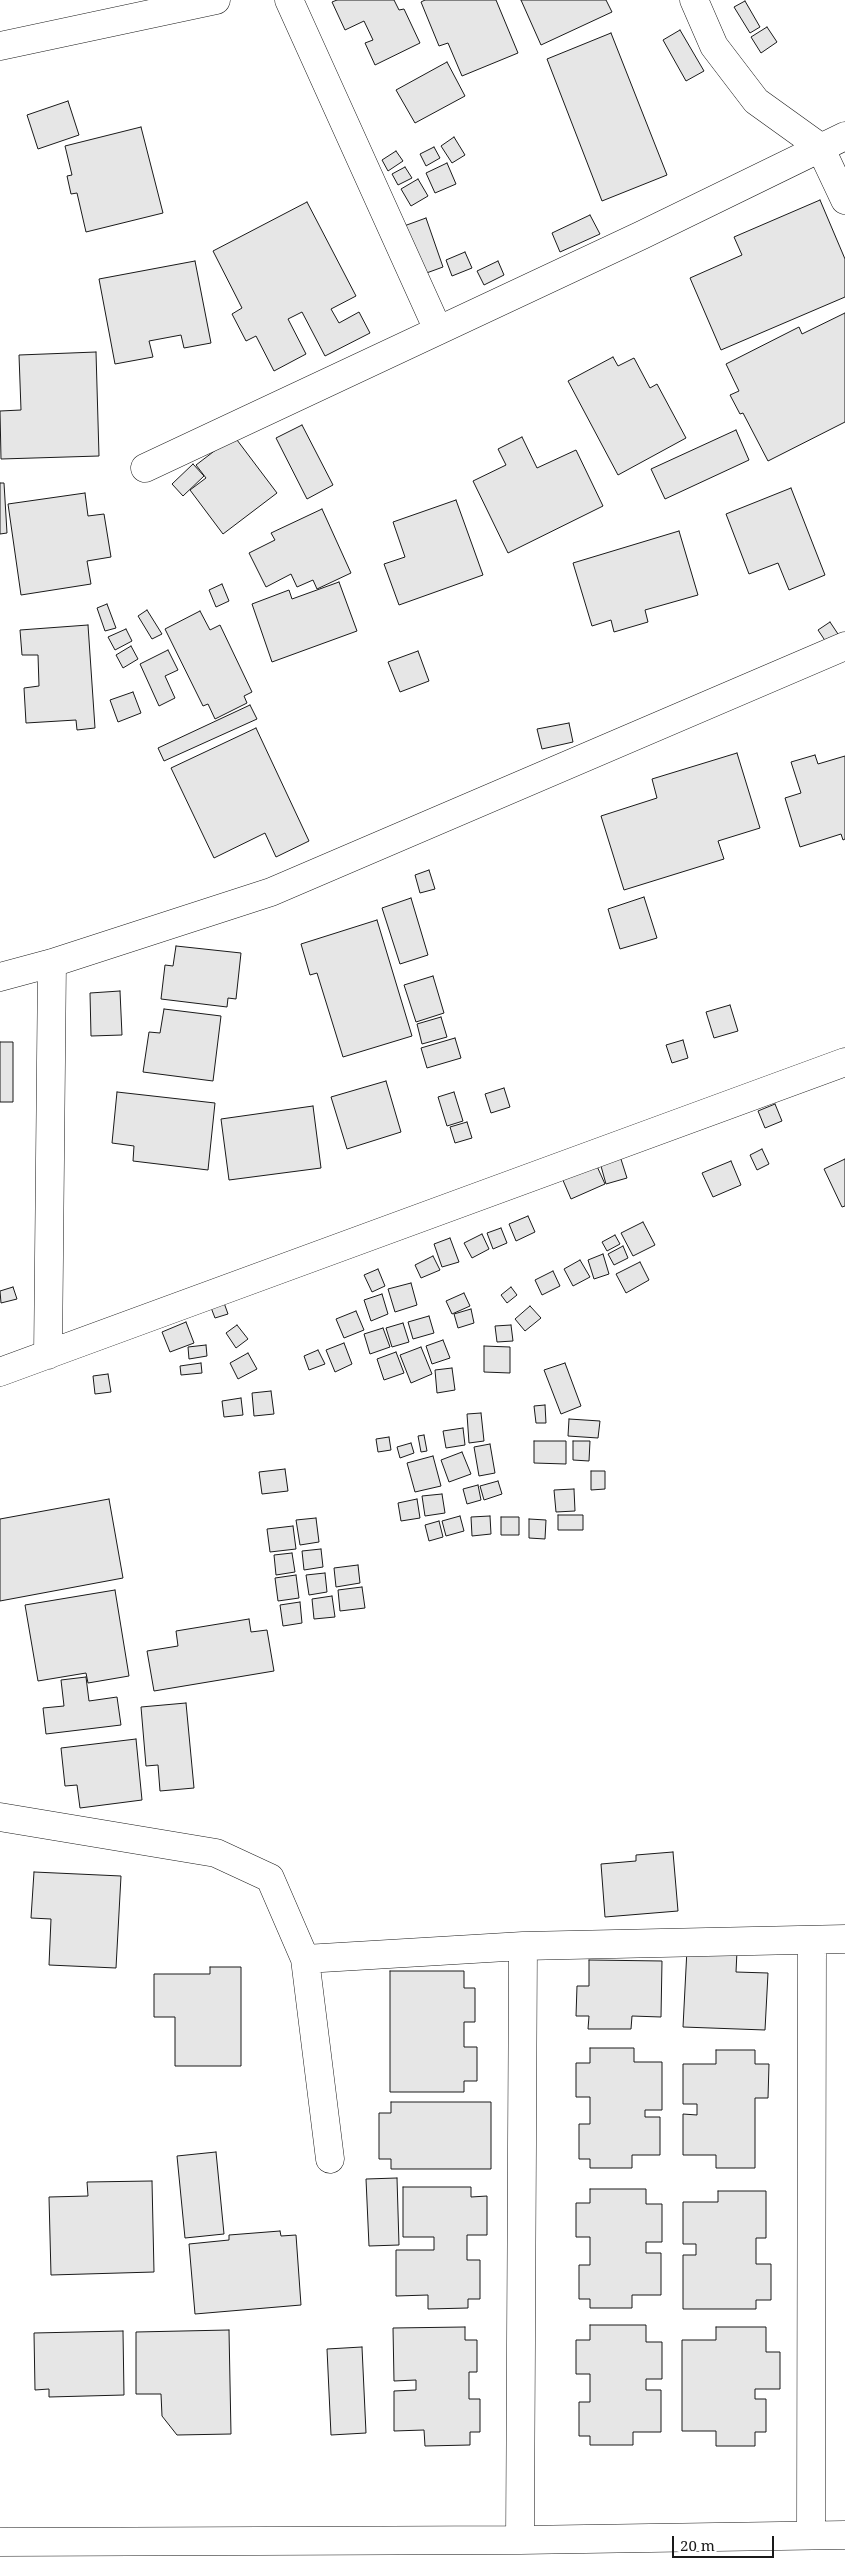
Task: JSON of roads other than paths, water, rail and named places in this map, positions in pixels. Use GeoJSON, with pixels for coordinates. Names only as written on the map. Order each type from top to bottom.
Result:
{"type":"FeatureCollection","features":[{"type":"Feature","properties":{"kind":"street"},"geometry":{"type":"LineString","coordinates":[[0,46],[216,0]]}},
{"type":"Feature","properties":{"kind":"street"},"geometry":{"type":"LineString","coordinates":[[288,0],[438,330]]}},
{"type":"Feature","properties":{"kind":"street"},"geometry":{"type":"LineString","coordinates":[[694,0],[714,46],[756,102],[820,147],[845,200]]}},
{"type":"Feature","properties":{"kind":"street"},"geometry":{"type":"LineString","coordinates":[[145,468],[633,239],[845,136]]}},
{"type":"Feature","properties":{"kind":"street"},"geometry":{"type":"LineString","coordinates":[[0,977],[52,963],[271,892],[845,646]]}},
{"type":"Feature","properties":{"kind":"street"},"geometry":{"type":"LineString","coordinates":[[48,1355],[52,963]]}},
{"type":"Feature","properties":{"kind":"street"},"geometry":{"type":"LineString","coordinates":[[0,1372],[845,1062]]}},
{"type":"Feature","properties":{"kind":"street"},"geometry":{"type":"LineString","coordinates":[[0,1817],[216,1853],[270,1878],[305,1959],[330,2159]]}},
{"type":"Feature","properties":{"kind":"street"},"geometry":{"type":"LineString","coordinates":[[305,1959],[523,1946],[845,1939]]}},
{"type":"Feature","properties":{"kind":"street"},"geometry":{"type":"LineString","coordinates":[[811,2536],[812,1940]]}},
{"type":"Feature","properties":{"kind":"street"},"geometry":{"type":"LineString","coordinates":[[520,2540],[523,1946]]}},
{"type":"Feature","properties":{"kind":"street"},"geometry":{"type":"LineString","coordinates":[[0,2542],[520,2540],[845,2536]]}}]}
